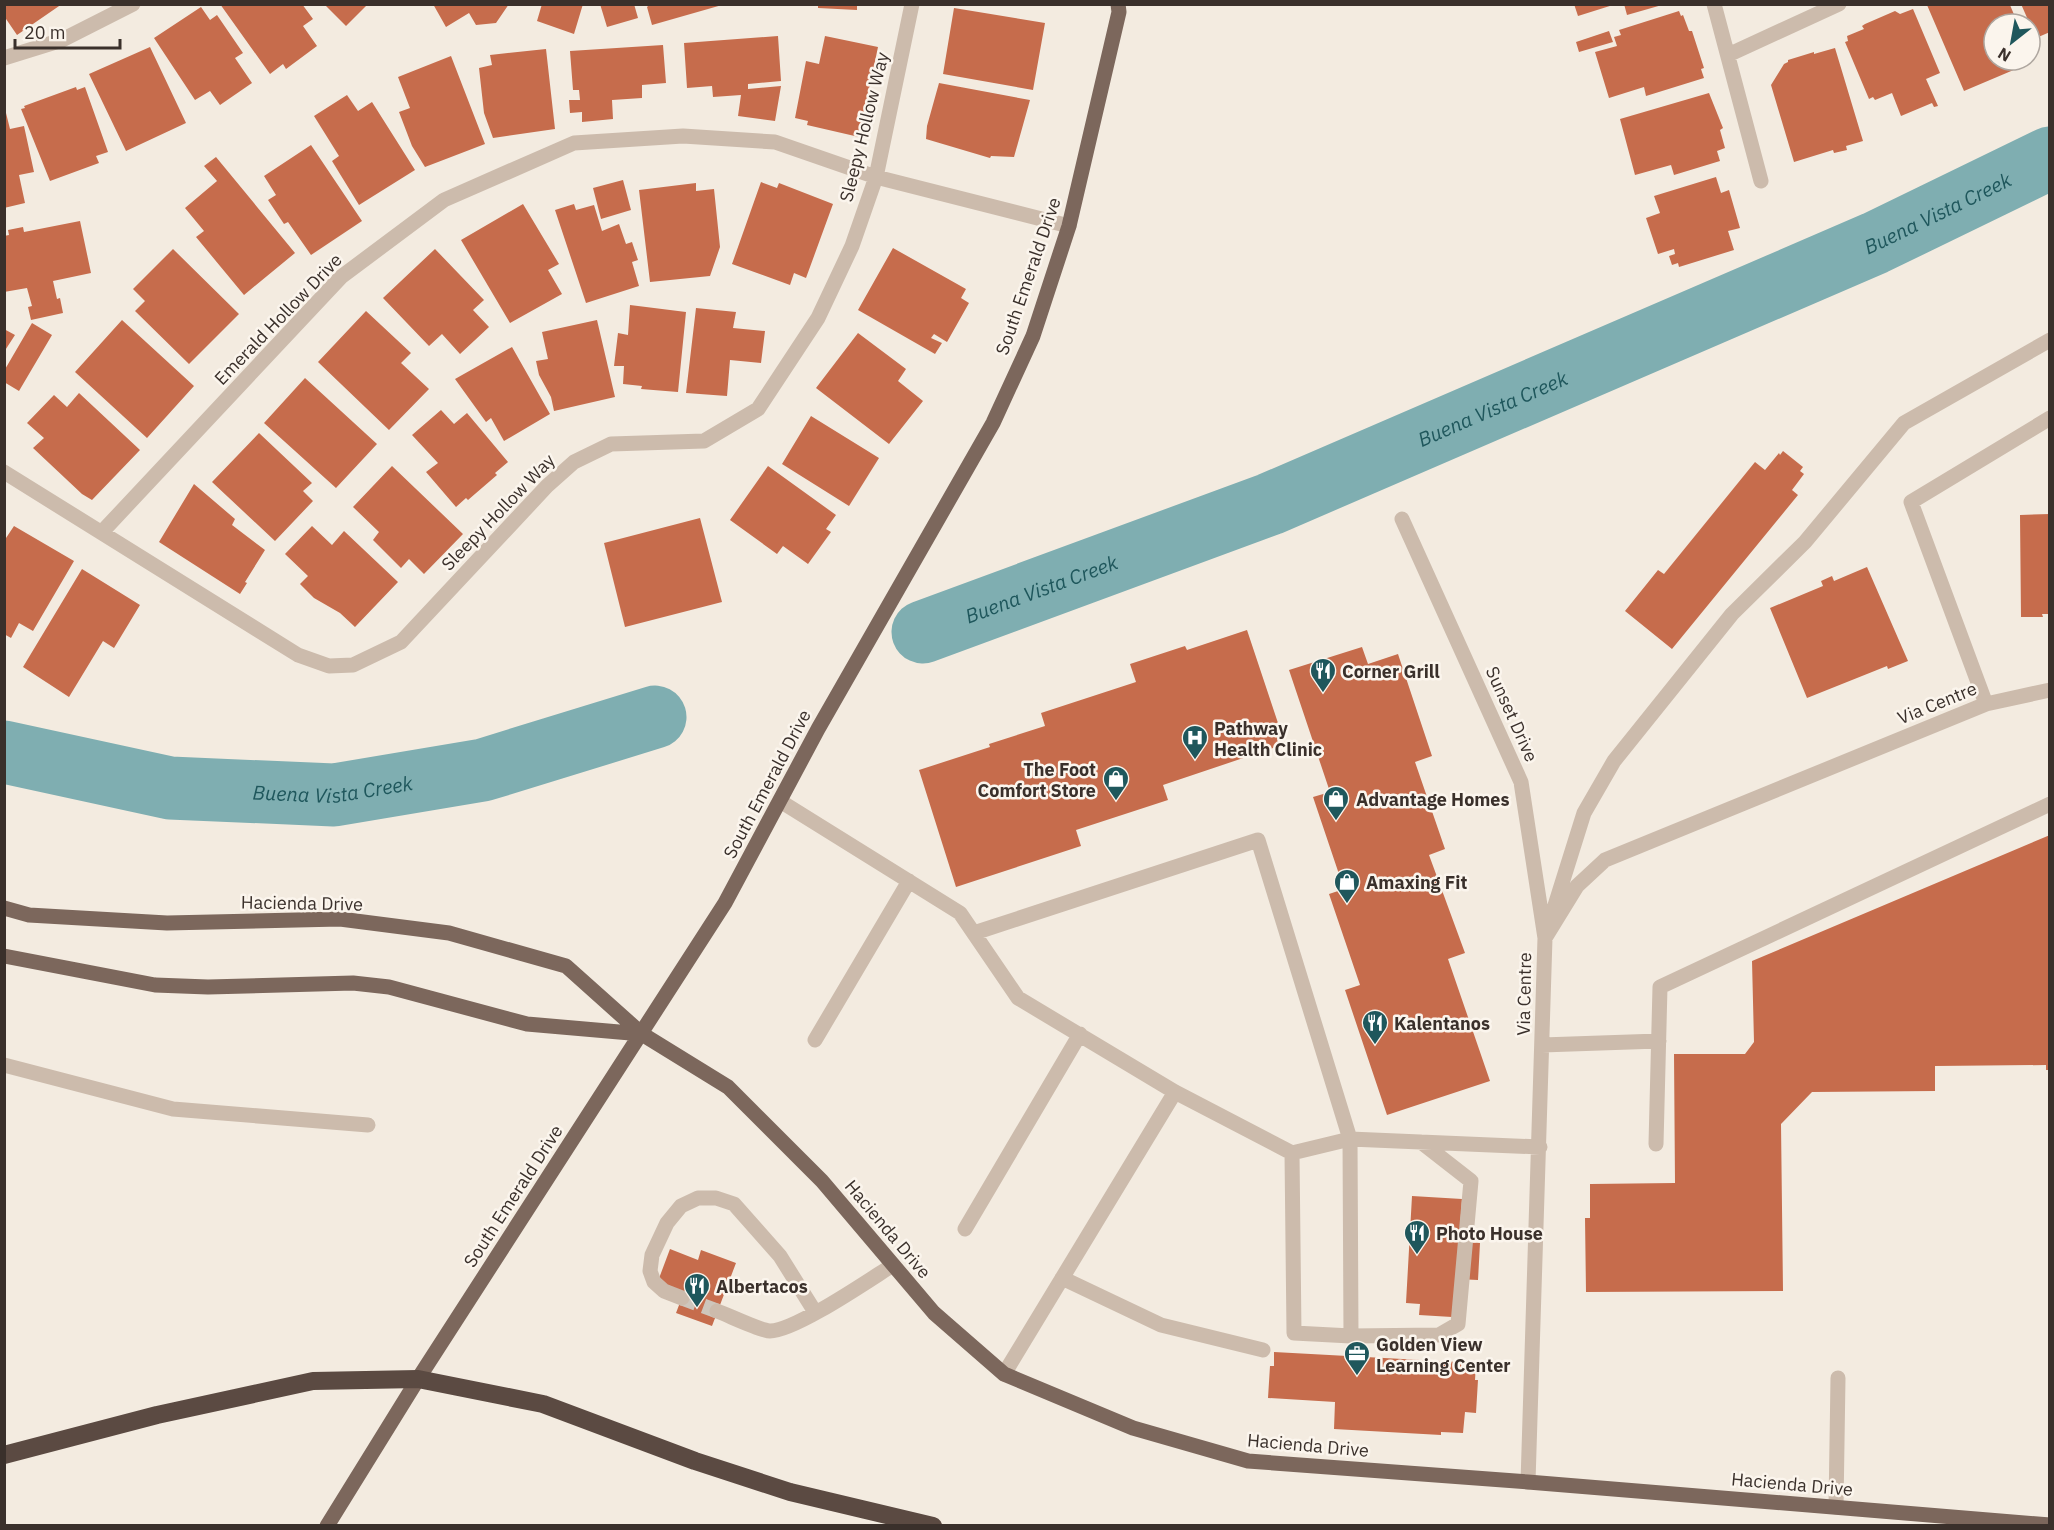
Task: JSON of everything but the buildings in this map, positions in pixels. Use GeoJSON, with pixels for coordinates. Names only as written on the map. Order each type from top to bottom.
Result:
{"type":"FeatureCollection","features":[{"type":"Feature","properties":{"kind":"highway"},"geometry":{"type":"LineString","coordinates":[[4,1455],[157,1415],[313,1380],[418,1379],[543,1404],[695,1461],[790,1492],[933,1526]]}},
{"type":"Feature","properties":{"kind":"main road","name":"South Emerald Drive"},"geometry":{"type":"LineString","coordinates":[[329,1522],[418,1379],[725,903],[818,729],[993,423],[1033,336],[1069,226],[1119,12],[1118,4]]}},
{"type":"Feature","properties":{"kind":"main road","name":"Hacienda Drive"},"geometry":{"type":"LineString","coordinates":[[4,908],[29,915],[167,923],[340,919],[449,933],[566,966],[642,1034],[728,1087],[822,1181],[934,1313],[1004,1374],[1133,1428],[1248,1461],[2049,1525]]}},
{"type":"Feature","properties":{"kind":"main road","name":"Hacienda Drive"},"geometry":{"type":"LineString","coordinates":[[4,956],[155,985],[207,987],[353,983],[389,987],[534,1026],[642,1034]]}},
{"type":"Feature","properties":{"kind":"street"},"geometry":{"type":"LineString","coordinates":[[4,58],[62,40],[133,4]]}},
{"type":"Feature","properties":{"kind":"street","name":"Sleepy Hollow Way"},"geometry":{"type":"LineString","coordinates":[[4,472],[298,655],[330,666],[353,665],[401,642],[547,486],[574,462],[611,444],[704,441],[758,409],[818,318],[852,246],[876,177],[912,4]]}},
{"type":"Feature","properties":{"kind":"street"},"geometry":{"type":"LineString","coordinates":[[1713,4],[1761,181]]}},
{"type":"Feature","properties":{"kind":"street"},"geometry":{"type":"LineString","coordinates":[[1728,55],[1839,4]]}},
{"type":"Feature","properties":{"kind":"street","name":"Emerald Hollow Drive"},"geometry":{"type":"LineString","coordinates":[[102,532],[341,278],[444,200],[574,143],[683,136],[775,142],[876,177],[1069,226]]}},
{"type":"Feature","properties":{"kind":"street"},"geometry":{"type":"LineString","coordinates":[[1545,938],[1584,813],[1604,778],[1614,761],[1732,614],[1805,542],[1904,423],[2049,340]]}},
{"type":"Feature","properties":{"kind":"street"},"geometry":{"type":"LineString","coordinates":[[1986,704],[1911,502],[2049,418]]}},
{"type":"Feature","properties":{"kind":"street","name":"Sunset Drive"},"geometry":{"type":"LineString","coordinates":[[1402,519],[1521,782],[1545,938]]}},
{"type":"Feature","properties":{"kind":"street","name":"Via Centre"},"geometry":{"type":"LineString","coordinates":[[1528,1482],[1545,938],[1577,886],[1605,860],[1986,704],[2049,690]]}},
{"type":"Feature","properties":{"kind":"street"},"geometry":{"type":"LineString","coordinates":[[780,801],[960,913],[1018,998],[1175,1092],[1292,1153],[1350,1138],[1540,1147]]}},
{"type":"Feature","properties":{"kind":"street"},"geometry":{"type":"LineString","coordinates":[[1656,1144],[1660,987],[2049,804]]}},
{"type":"Feature","properties":{"kind":"street"},"geometry":{"type":"LineString","coordinates":[[974,933],[1258,840],[1350,1138],[1351,1336]]}},
{"type":"Feature","properties":{"kind":"street"},"geometry":{"type":"LineString","coordinates":[[815,1040],[909,881]]}},
{"type":"Feature","properties":{"kind":"street"},"geometry":{"type":"LineString","coordinates":[[964,1229],[1080,1034]]}},
{"type":"Feature","properties":{"kind":"street"},"geometry":{"type":"LineString","coordinates":[[1542,1045],[1659,1041]]}},
{"type":"Feature","properties":{"kind":"street"},"geometry":{"type":"LineString","coordinates":[[4,1065],[173,1109],[368,1125]]}},
{"type":"Feature","properties":{"kind":"street"},"geometry":{"type":"LineString","coordinates":[[1004,1374],[1175,1092]]}},
{"type":"Feature","properties":{"kind":"street"},"geometry":{"type":"LineString","coordinates":[[1292,1153],[1294,1333],[1351,1336],[1439,1335],[1458,1324],[1471,1181],[1421,1142]]}},
{"type":"Feature","properties":{"kind":"street"},"geometry":{"type":"LineString","coordinates":[[682,1298],[664,1291],[654,1282],[650,1271],[652,1255],[667,1222],[681,1206],[698,1198],[716,1198],[734,1204],[780,1256],[815,1312]]}},
{"type":"Feature","properties":{"kind":"street"},"geometry":{"type":"LineString","coordinates":[[717,1311],[769,1331],[789,1325],[815,1312],[893,1265]]}},
{"type":"Feature","properties":{"kind":"street"},"geometry":{"type":"LineString","coordinates":[[1062,1278],[1161,1325],[1263,1350]]}},
{"type":"Feature","properties":{"kind":"street"},"geometry":{"type":"LineString","coordinates":[[1836,1507],[1838,1378]]}},
{"type":"Feature","properties":{"kind":"waterway","name":"Buena Vista Creek"},"geometry":{"type":"LineString","coordinates":[[923,632],[1270,504],[1875,243],[2050,158]]}},
{"type":"Feature","properties":{"kind":"waterway","name":"Buena Vista Creek"},"geometry":{"type":"LineString","coordinates":[[4,752],[170,788],[334,795],[483,770],[655,717]]}},
{"type":"Feature","properties":{"kind":"tunnel"},"geometry":{"type":"LineString","coordinates":[[682,1298],[717,1311]]}},
{"type":"Feature","properties":{"kind":"place","name":"Corner Grill"},"geometry":{"type":"Point","coordinates":[1323,694]}},
{"type":"Feature","properties":{"kind":"place","name":"Pathway Health Clinic"},"geometry":{"type":"Point","coordinates":[1195,761]}},
{"type":"Feature","properties":{"kind":"place","name":"The Foot Comfort Store"},"geometry":{"type":"Point","coordinates":[1116,802]}},
{"type":"Feature","properties":{"kind":"place","name":"Advantage Homes"},"geometry":{"type":"Point","coordinates":[1336,822]}},
{"type":"Feature","properties":{"kind":"place","name":"Amaxing Fit"},"geometry":{"type":"Point","coordinates":[1347,905]}},
{"type":"Feature","properties":{"kind":"place","name":"Kalentanos"},"geometry":{"type":"Point","coordinates":[1375,1046]}},
{"type":"Feature","properties":{"kind":"place","name":"Photo House"},"geometry":{"type":"Point","coordinates":[1417,1256]}},
{"type":"Feature","properties":{"kind":"place","name":"Albertacos"},"geometry":{"type":"Point","coordinates":[697,1309]}},
{"type":"Feature","properties":{"kind":"place","name":"Golden View Learning Center"},"geometry":{"type":"Point","coordinates":[1357,1377]}}]}
